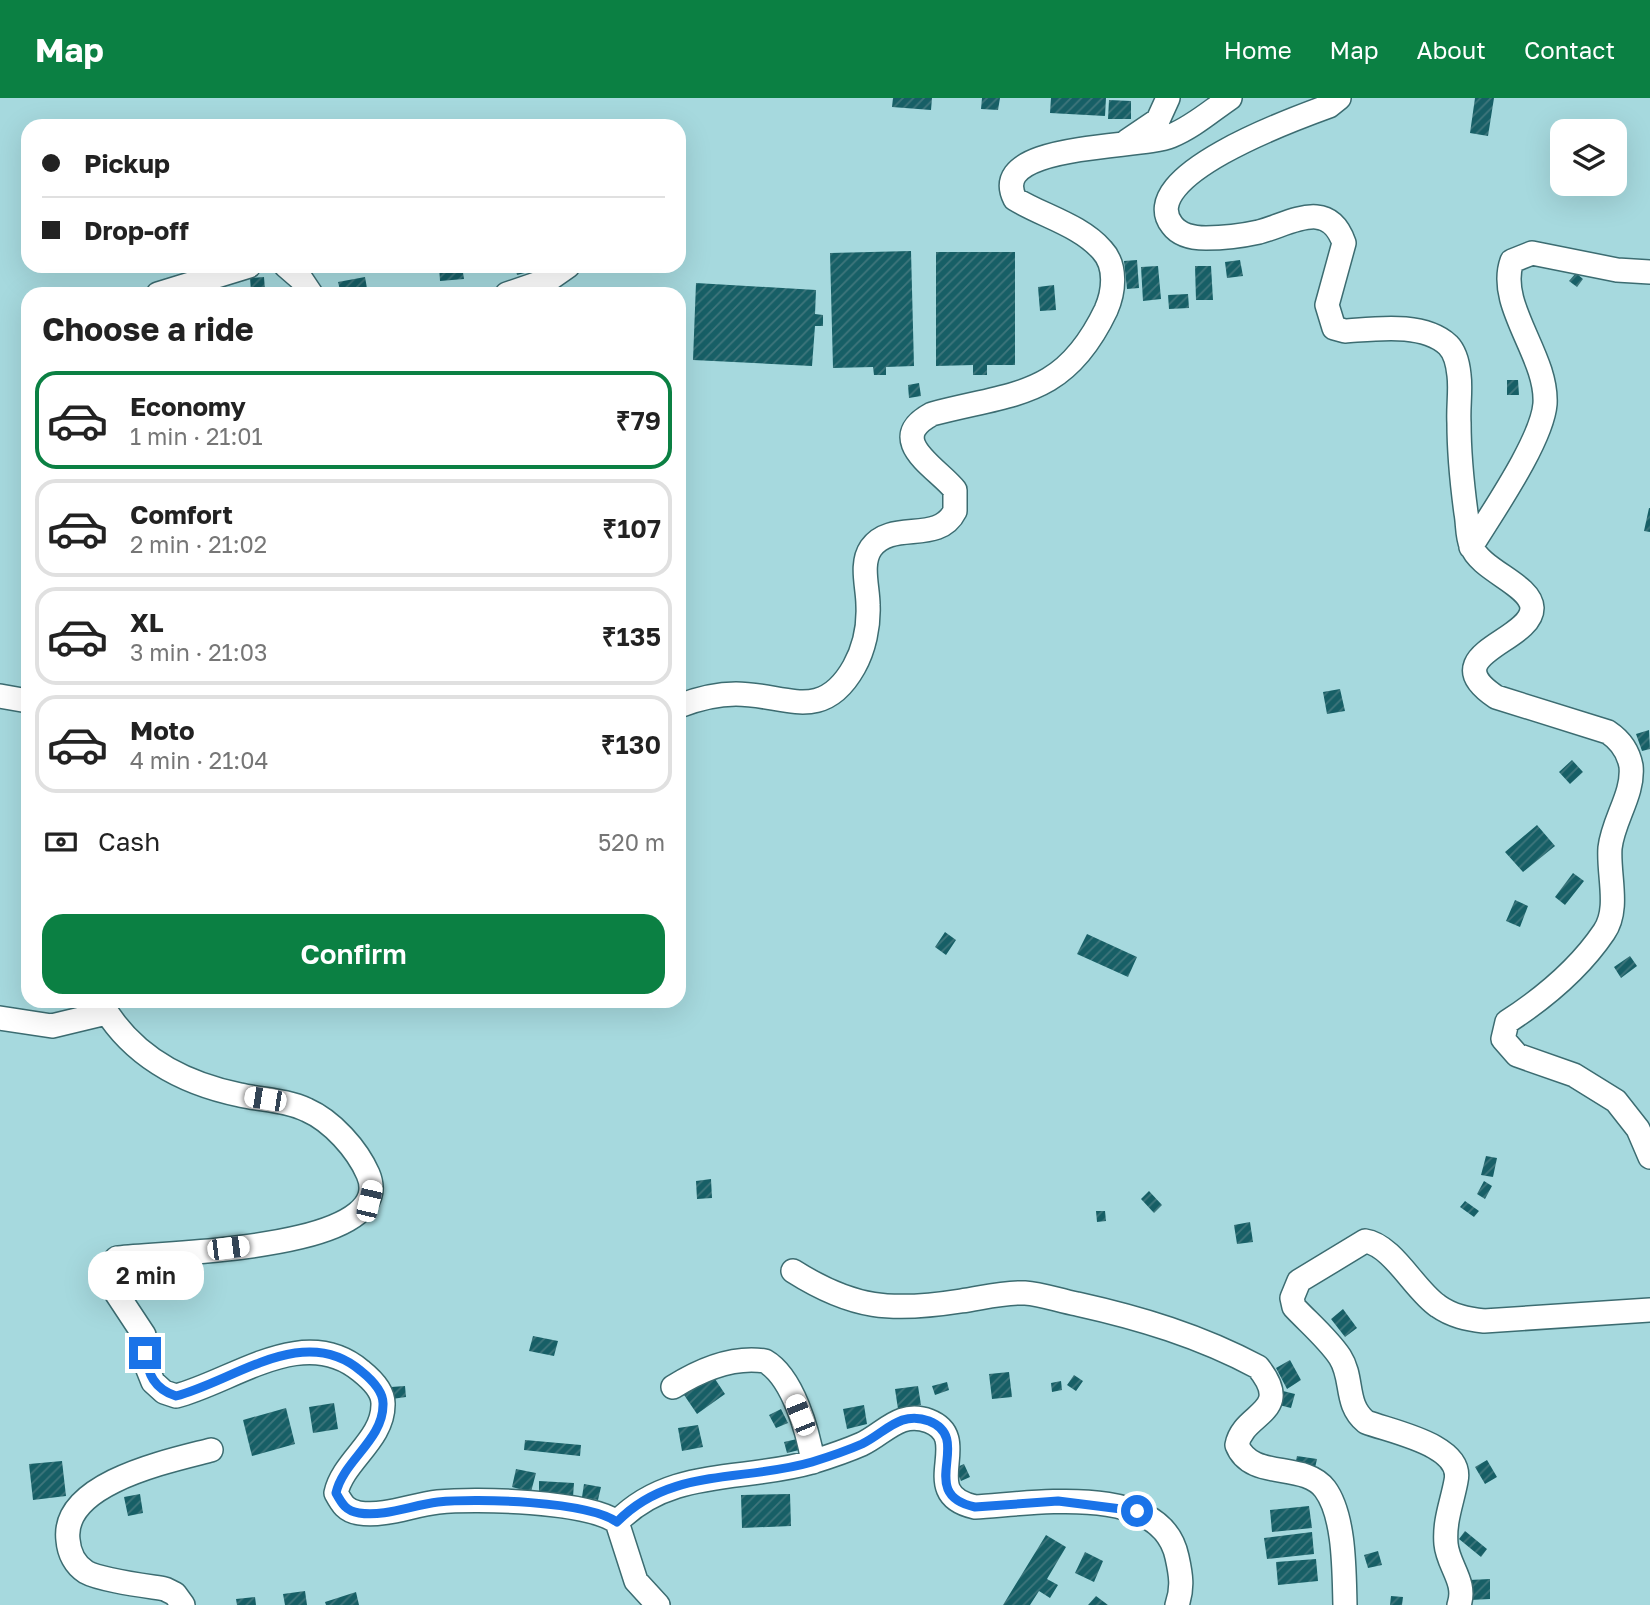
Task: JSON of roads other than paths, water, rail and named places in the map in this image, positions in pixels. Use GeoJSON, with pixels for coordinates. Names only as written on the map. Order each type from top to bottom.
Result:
{"type":"FeatureCollection","features":[{"type":"Feature","properties":{"kind":"street"},"geometry":{"type":"LineString","coordinates":[[1115,148],[1143,133],[1158,120],[1168,98]]}},
{"type":"Feature","properties":{"kind":"street"},"geometry":{"type":"LineString","coordinates":[[686,704],[736,694],[808,703],[836,691],[847,680],[858,661],[867,626],[866,564],[872,547],[883,538],[894,534],[939,528],[955,511],[955,490],[918,456],[914,449],[917,427],[932,414],[1011,397],[1062,371],[1088,343],[1111,300],[1110,262],[1103,250],[1082,233],[1014,199],[1010,191],[1012,179],[1028,162],[1045,156],[1115,148],[1170,137],[1198,122],[1230,98]]}},
{"type":"Feature","properties":{"kind":"street"},"geometry":{"type":"LineString","coordinates":[[1339,98],[1329,106],[1244,139],[1220,154],[1171,190],[1166,201],[1167,215],[1177,231],[1196,238],[1259,232],[1308,216],[1323,218],[1334,224],[1344,243],[1327,304],[1334,328],[1345,331],[1423,332],[1450,346],[1460,376],[1460,467],[1471,547],[1496,573],[1531,599],[1529,621],[1485,651],[1478,660],[1478,679],[1485,689],[1496,697],[1587,723],[1608,732],[1619,739],[1630,764],[1629,790],[1613,829],[1610,857],[1612,907],[1605,931],[1551,991],[1507,1022],[1503,1039],[1517,1055],[1574,1074],[1616,1101],[1638,1129],[1650,1157]]}},
{"type":"Feature","properties":{"kind":"street"},"geometry":{"type":"LineString","coordinates":[[1471,547],[1534,437],[1545,404],[1533,349],[1511,298],[1508,271],[1511,261],[1532,253],[1617,270],[1650,272]]}},
{"type":"Feature","properties":{"kind":"street"},"geometry":{"type":"LineString","coordinates":[[181,287],[226,273]]}},
{"type":"Feature","properties":{"kind":"street"},"geometry":{"type":"LineString","coordinates":[[294,273],[306,287]]}},
{"type":"Feature","properties":{"kind":"street"},"geometry":{"type":"LineString","coordinates":[[528,287],[548,280],[558,273]]}},
{"type":"Feature","properties":{"kind":"street"},"geometry":{"type":"LineString","coordinates":[[0,696],[21,700]]}},
{"type":"Feature","properties":{"kind":"street"},"geometry":{"type":"LineString","coordinates":[[0,1017],[52,1026],[100,1008]]}},
{"type":"Feature","properties":{"kind":"street"},"geometry":{"type":"LineString","coordinates":[[104,1008],[128,1041],[179,1076],[216,1090],[289,1103],[308,1110],[330,1124],[367,1170],[372,1185],[369,1201],[357,1215],[316,1233],[270,1243],[187,1254],[117,1258],[108,1267],[107,1279],[144,1335],[147,1367],[153,1382],[164,1392],[176,1396],[294,1352],[330,1353],[351,1362],[379,1389],[384,1404],[380,1420],[339,1478],[336,1493],[343,1507],[357,1513],[376,1513],[436,1502],[491,1501],[600,1513],[617,1522],[636,1581],[658,1605]]}},
{"type":"Feature","properties":{"kind":"street"},"geometry":{"type":"LineString","coordinates":[[1460,1605],[1461,1581],[1447,1551],[1445,1530],[1457,1468],[1451,1457],[1440,1449],[1366,1422],[1357,1415],[1349,1401],[1346,1370],[1339,1355],[1294,1307],[1294,1289],[1299,1281],[1365,1241],[1380,1247],[1435,1304],[1464,1318],[1485,1321],[1650,1310]]}},
{"type":"Feature","properties":{"kind":"street"},"geometry":{"type":"LineString","coordinates":[[793,1271],[815,1285],[870,1306],[896,1307],[1009,1293],[1034,1294],[1134,1316],[1176,1330],[1258,1367],[1267,1378],[1271,1391],[1269,1404],[1264,1413],[1238,1436],[1237,1444],[1245,1459],[1302,1476],[1320,1483],[1326,1490],[1343,1545],[1345,1605]]}},
{"type":"Feature","properties":{"kind":"street"},"geometry":{"type":"LineString","coordinates":[[673,1387],[697,1372],[718,1365],[765,1362],[777,1370],[794,1400],[806,1429],[813,1462]]}},
{"type":"Feature","properties":{"kind":"street"},"geometry":{"type":"LineString","coordinates":[[617,1522],[638,1501],[671,1486],[813,1462],[866,1442],[894,1422],[903,1419],[926,1420],[945,1435],[949,1453],[944,1474],[946,1483],[955,1500],[962,1504],[975,1507],[1075,1502],[1127,1508],[1153,1519],[1164,1529],[1176,1551],[1182,1579],[1177,1605]]}},
{"type":"Feature","properties":{"kind":"street"},"geometry":{"type":"LineString","coordinates":[[183,1605],[175,1594],[164,1589],[87,1572],[71,1552],[69,1519],[76,1507],[112,1483],[162,1462],[211,1450]]}}]}
